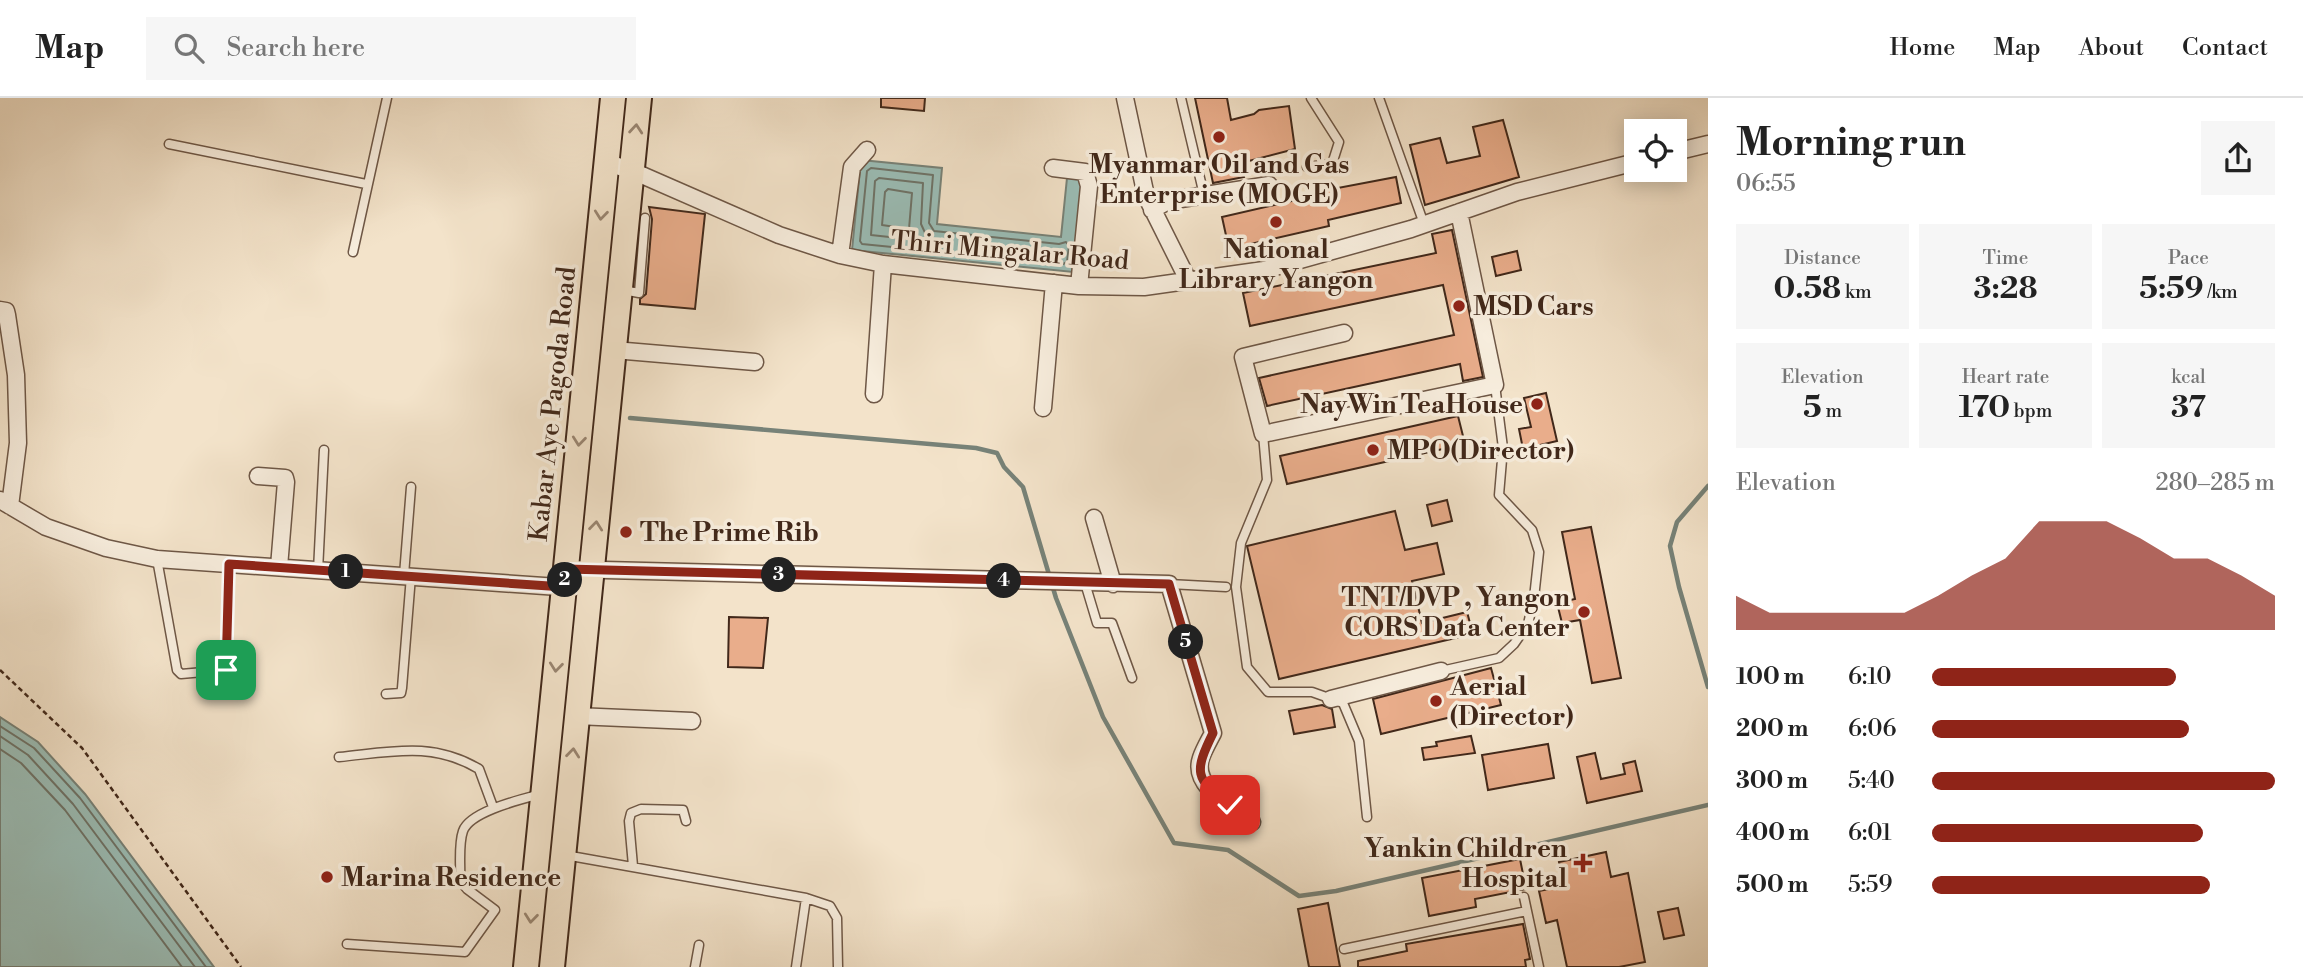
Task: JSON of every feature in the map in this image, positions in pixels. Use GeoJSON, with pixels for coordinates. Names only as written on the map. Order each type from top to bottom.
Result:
{"type":"FeatureCollection","features":[{"type":"Feature","properties":{"kind":"main road","name":"Kabar Aye Pagoda Road"},"geometry":{"type":"LineString","coordinates":[[552,967],[562,854],[556,794],[565,578],[613,98]]}},
{"type":"Feature","properties":{"kind":"main road","name":"Kabar Aye Pagoda Road"},"geometry":{"type":"LineString","coordinates":[[526,967],[556,794],[576,716],[639,98]]}},
{"type":"Feature","properties":{"kind":"street"},"geometry":{"type":"LineString","coordinates":[[1125,98],[1146,196],[1188,280]]}},
{"type":"Feature","properties":{"kind":"street"},"geometry":{"type":"LineString","coordinates":[[1687,149],[1708,144]]}},
{"type":"Feature","properties":{"kind":"street"},"geometry":{"type":"LineString","coordinates":[[840,255],[852,167],[867,150]]}},
{"type":"Feature","properties":{"kind":"street","name":"Thiri Mingalar Road"},"geometry":{"type":"LineString","coordinates":[[607,162],[779,235],[840,255],[883,264],[1079,286],[1144,287],[1264,270],[1424,224],[1517,192],[1624,165]]}},
{"type":"Feature","properties":{"kind":"street"},"geometry":{"type":"LineString","coordinates":[[1053,168],[1085,172],[1089,186],[1079,286]]}},
{"type":"Feature","properties":{"kind":"street"},"geometry":{"type":"LineString","coordinates":[[1152,210],[1168,201],[1269,185]]}},
{"type":"Feature","properties":{"kind":"street"},"geometry":{"type":"LineString","coordinates":[[1344,333],[1243,357],[1263,434],[1495,385],[1459,212]]}},
{"type":"Feature","properties":{"kind":"street"},"geometry":{"type":"LineString","coordinates":[[874,394],[883,264]]}},
{"type":"Feature","properties":{"kind":"street"},"geometry":{"type":"LineString","coordinates":[[1043,408],[1054,283]]}},
{"type":"Feature","properties":{"kind":"street"},"geometry":{"type":"LineString","coordinates":[[0,310],[6,311],[7,315],[16,375],[18,443],[5,503],[46,527],[106,548],[157,559],[407,576],[1169,584],[1213,733],[1200,760],[1200,775],[1209,790],[1252,822]]}},
{"type":"Feature","properties":{"kind":"street"},"geometry":{"type":"LineString","coordinates":[[614,350],[755,362]]}},
{"type":"Feature","properties":{"kind":"street"},"geometry":{"type":"LineString","coordinates":[[258,477],[285,478],[286,482],[279,567]]}},
{"type":"Feature","properties":{"kind":"street"},"geometry":{"type":"LineString","coordinates":[[1094,518],[1113,584]]}},
{"type":"Feature","properties":{"kind":"street"},"geometry":{"type":"LineString","coordinates":[[1331,699],[1441,671]]}},
{"type":"Feature","properties":{"kind":"street"},"geometry":{"type":"LineString","coordinates":[[576,716],[692,720]]}},
{"type":"Feature","properties":{"kind":"lane"},"geometry":{"type":"LineString","coordinates":[[353,252],[387,98]]}},
{"type":"Feature","properties":{"kind":"lane"},"geometry":{"type":"LineString","coordinates":[[1181,98],[1204,195]]}},
{"type":"Feature","properties":{"kind":"lane"},"geometry":{"type":"LineString","coordinates":[[1307,167],[1332,164],[1339,142],[1311,98]]}},
{"type":"Feature","properties":{"kind":"lane"},"geometry":{"type":"LineString","coordinates":[[1379,98],[1424,224]]}},
{"type":"Feature","properties":{"kind":"lane"},"geometry":{"type":"LineString","coordinates":[[169,144],[366,184]]}},
{"type":"Feature","properties":{"kind":"lane"},"geometry":{"type":"LineString","coordinates":[[620,289],[639,293],[645,218]]}},
{"type":"Feature","properties":{"kind":"lane"},"geometry":{"type":"LineString","coordinates":[[1441,671],[1499,658],[1514,644],[1528,624],[1534,598],[1539,552],[1532,530],[1499,495],[1503,448],[1495,385]]}},
{"type":"Feature","properties":{"kind":"lane"},"geometry":{"type":"LineString","coordinates":[[1263,434],[1267,480],[1241,543],[1236,587],[1247,667],[1268,692],[1312,692],[1343,703],[1359,741],[1367,817]]}},
{"type":"Feature","properties":{"kind":"lane"},"geometry":{"type":"LineString","coordinates":[[318,570],[324,450]]}},
{"type":"Feature","properties":{"kind":"lane"},"geometry":{"type":"LineString","coordinates":[[386,694],[401,693],[402,688],[411,487]]}},
{"type":"Feature","properties":{"kind":"lane"},"geometry":{"type":"LineString","coordinates":[[157,559],[177,670],[181,674],[226,670],[229,564]]}},
{"type":"Feature","properties":{"kind":"lane"},"geometry":{"type":"LineString","coordinates":[[1085,583],[1097,623],[1112,624],[1132,678]]}},
{"type":"Feature","properties":{"kind":"lane"},"geometry":{"type":"LineString","coordinates":[[1169,584],[1226,587]]}},
{"type":"Feature","properties":{"kind":"lane"},"geometry":{"type":"LineString","coordinates":[[339,757],[422,749],[447,754],[479,769],[493,807]]}},
{"type":"Feature","properties":{"kind":"lane"},"geometry":{"type":"LineString","coordinates":[[347,944],[466,952],[495,911],[460,881],[463,831],[468,824],[493,807],[556,794]]}},
{"type":"Feature","properties":{"kind":"lane"},"geometry":{"type":"LineString","coordinates":[[633,866],[629,821],[631,813],[641,809],[683,810],[686,821]]}},
{"type":"Feature","properties":{"kind":"lane"},"geometry":{"type":"LineString","coordinates":[[562,854],[806,898],[830,906],[836,918],[838,967]]}},
{"type":"Feature","properties":{"kind":"lane"},"geometry":{"type":"LineString","coordinates":[[1524,897],[1539,967]]}},
{"type":"Feature","properties":{"kind":"lane"},"geometry":{"type":"LineString","coordinates":[[796,967],[806,898]]}},
{"type":"Feature","properties":{"kind":"lane"},"geometry":{"type":"LineString","coordinates":[[1344,949],[1527,911]]}},
{"type":"Feature","properties":{"kind":"lane"},"geometry":{"type":"LineString","coordinates":[[695,967],[699,945]]}},
{"type":"Feature","properties":{"kind":"path"},"geometry":{"type":"LineString","coordinates":[[0,670],[82,748],[242,967]]}},
{"type":"Feature","properties":{"kind":"water"},"geometry":{"type":"Polygon","coordinates":[[[861,160],[942,168],[937,224],[1061,237],[1067,178],[1082,179],[1073,272],[852,250],[861,160]]]}},
{"type":"Feature","properties":{"kind":"water"},"geometry":{"type":"Polygon","coordinates":[[[0,717],[38,742],[85,794],[214,967],[0,967],[0,717]]]}},
{"type":"Feature","properties":{"kind":"building"},"geometry":{"type":"Polygon","coordinates":[[[881,98],[925,98],[924,111],[881,107],[881,98]]]}},
{"type":"Feature","properties":{"kind":"building"},"geometry":{"type":"Polygon","coordinates":[[[1195,98],[1227,98],[1231,120],[1259,110],[1289,106],[1295,149],[1241,163],[1244,177],[1213,183],[1195,98]]]}},
{"type":"Feature","properties":{"kind":"building"},"geometry":{"type":"Polygon","coordinates":[[[1503,120],[1519,177],[1425,205],[1410,145],[1440,138],[1447,163],[1480,156],[1473,127],[1503,120]]]}},
{"type":"Feature","properties":{"kind":"building","name":"National Library Yangon"},"geometry":{"type":"Polygon","coordinates":[[[1396,177],[1401,203],[1328,220],[1329,226],[1229,249],[1222,217],[1327,193],[1327,190],[1396,177]]]}},
{"type":"Feature","properties":{"kind":"building"},"geometry":{"type":"Polygon","coordinates":[[[649,207],[705,214],[695,309],[640,304],[640,299],[646,294],[652,219],[649,207]]]}},
{"type":"Feature","properties":{"kind":"building"},"geometry":{"type":"Polygon","coordinates":[[[1452,230],[1483,377],[1463,381],[1460,364],[1267,406],[1259,378],[1454,335],[1443,285],[1250,326],[1243,293],[1436,253],[1432,234],[1452,230]]]}},
{"type":"Feature","properties":{"kind":"building"},"geometry":{"type":"Polygon","coordinates":[[[1517,251],[1521,270],[1496,276],[1492,257],[1517,251]]]}},
{"type":"Feature","properties":{"kind":"building"},"geometry":{"type":"Polygon","coordinates":[[[1546,393],[1557,441],[1523,449],[1519,429],[1531,427],[1524,398],[1546,393]]]}},
{"type":"Feature","properties":{"kind":"building","name":"MPO(Director)"},"geometry":{"type":"Polygon","coordinates":[[[1458,416],[1465,444],[1287,484],[1280,456],[1458,416]]]}},
{"type":"Feature","properties":{"kind":"building"},"geometry":{"type":"Polygon","coordinates":[[[1447,500],[1452,521],[1432,526],[1427,505],[1447,500]]]}},
{"type":"Feature","properties":{"kind":"building"},"geometry":{"type":"Polygon","coordinates":[[[1395,511],[1405,550],[1437,543],[1444,574],[1412,581],[1422,623],[1467,612],[1473,634],[1279,679],[1247,546],[1395,511]]]}},
{"type":"Feature","properties":{"kind":"building","name":"TNT/DVP , Yangon CORS Data Center"},"geometry":{"type":"Polygon","coordinates":[[[1591,527],[1621,678],[1592,683],[1580,620],[1562,623],[1557,603],[1575,599],[1562,532],[1591,527]]]}},
{"type":"Feature","properties":{"kind":"building"},"geometry":{"type":"Polygon","coordinates":[[[729,617],[768,618],[763,668],[728,667],[729,617]]]}},
{"type":"Feature","properties":{"kind":"building","name":"Aerial (Director)"},"geometry":{"type":"Polygon","coordinates":[[[1491,668],[1501,705],[1381,734],[1373,699],[1491,668]]]}},
{"type":"Feature","properties":{"kind":"building"},"geometry":{"type":"Polygon","coordinates":[[[1322,705],[1332,709],[1335,727],[1294,734],[1289,711],[1322,705]]]}},
{"type":"Feature","properties":{"kind":"building"},"geometry":{"type":"Polygon","coordinates":[[[1471,736],[1475,753],[1424,760],[1422,748],[1437,746],[1436,742],[1471,736]]]}},
{"type":"Feature","properties":{"kind":"building"},"geometry":{"type":"Polygon","coordinates":[[[1548,744],[1554,778],[1488,790],[1482,755],[1548,744]]]}},
{"type":"Feature","properties":{"kind":"building"},"geometry":{"type":"Polygon","coordinates":[[[1595,753],[1601,779],[1625,774],[1623,764],[1635,761],[1642,791],[1587,803],[1577,757],[1595,753]]]}},
{"type":"Feature","properties":{"kind":"building"},"geometry":{"type":"Polygon","coordinates":[[[1606,852],[1611,877],[1628,873],[1645,962],[1619,967],[1567,967],[1557,920],[1546,923],[1539,891],[1564,886],[1559,862],[1606,852]]]}},
{"type":"Feature","properties":{"kind":"building"},"geometry":{"type":"Polygon","coordinates":[[[1520,859],[1526,889],[1475,899],[1476,907],[1429,916],[1422,878],[1520,859]]]}},
{"type":"Feature","properties":{"kind":"building"},"geometry":{"type":"Polygon","coordinates":[[[1328,903],[1340,967],[1309,967],[1298,909],[1328,903]]]}},
{"type":"Feature","properties":{"kind":"building"},"geometry":{"type":"Polygon","coordinates":[[[1678,908],[1684,935],[1664,939],[1658,912],[1678,908]]]}},
{"type":"Feature","properties":{"kind":"building"},"geometry":{"type":"Polygon","coordinates":[[[1523,924],[1530,959],[1525,960],[1526,967],[1358,967],[1358,961],[1407,951],[1406,944],[1523,924]]]}},
{"type":"Feature","properties":{"kind":"waterway"},"geometry":{"type":"LineString","coordinates":[[630,418],[976,448],[997,453],[1004,467],[1023,487],[1056,598],[1103,717],[1174,843],[1228,850],[1299,896],[1336,891],[1708,805]]}},
{"type":"Feature","properties":{"kind":"waterway"},"geometry":{"type":"LineString","coordinates":[[1708,486],[1677,522],[1670,546],[1708,687]]}},
{"type":"Feature","properties":{"kind":"place","name":"Myanmar Oil and Gas Enterprise (MOGE)"},"geometry":{"type":"Point","coordinates":[1219,137]}},
{"type":"Feature","properties":{"kind":"place","name":"National Library Yangon"},"geometry":{"type":"Point","coordinates":[1276,222]}},
{"type":"Feature","properties":{"kind":"place","name":"MSD Cars"},"geometry":{"type":"Point","coordinates":[1459,306]}},
{"type":"Feature","properties":{"kind":"place","name":"NayWin TeaHouse"},"geometry":{"type":"Point","coordinates":[1537,404]}},
{"type":"Feature","properties":{"kind":"place","name":"MPO(Director)"},"geometry":{"type":"Point","coordinates":[1373,450]}},
{"type":"Feature","properties":{"kind":"place","name":"The Prime Rib"},"geometry":{"type":"Point","coordinates":[626,532]}},
{"type":"Feature","properties":{"kind":"place","name":"TNT/DVP , Yangon CORS Data Center"},"geometry":{"type":"Point","coordinates":[1584,612]}},
{"type":"Feature","properties":{"kind":"place","name":"Aerial (Director)"},"geometry":{"type":"Point","coordinates":[1436,701]}},
{"type":"Feature","properties":{"kind":"place","name":"Yankin Children Hospital"},"geometry":{"type":"Point","coordinates":[1583,863]}},
{"type":"Feature","properties":{"kind":"place","name":"Marina Residence"},"geometry":{"type":"Point","coordinates":[327,877]}},
{"type":"Feature","properties":{"kind":"route"},"geometry":{"type":"LineString","coordinates":[[226,670],[229,564],[564,587],[566,569],[1169,584],[1213,733],[1200,760],[1200,775],[1209,790],[1230,805]]}}]}
